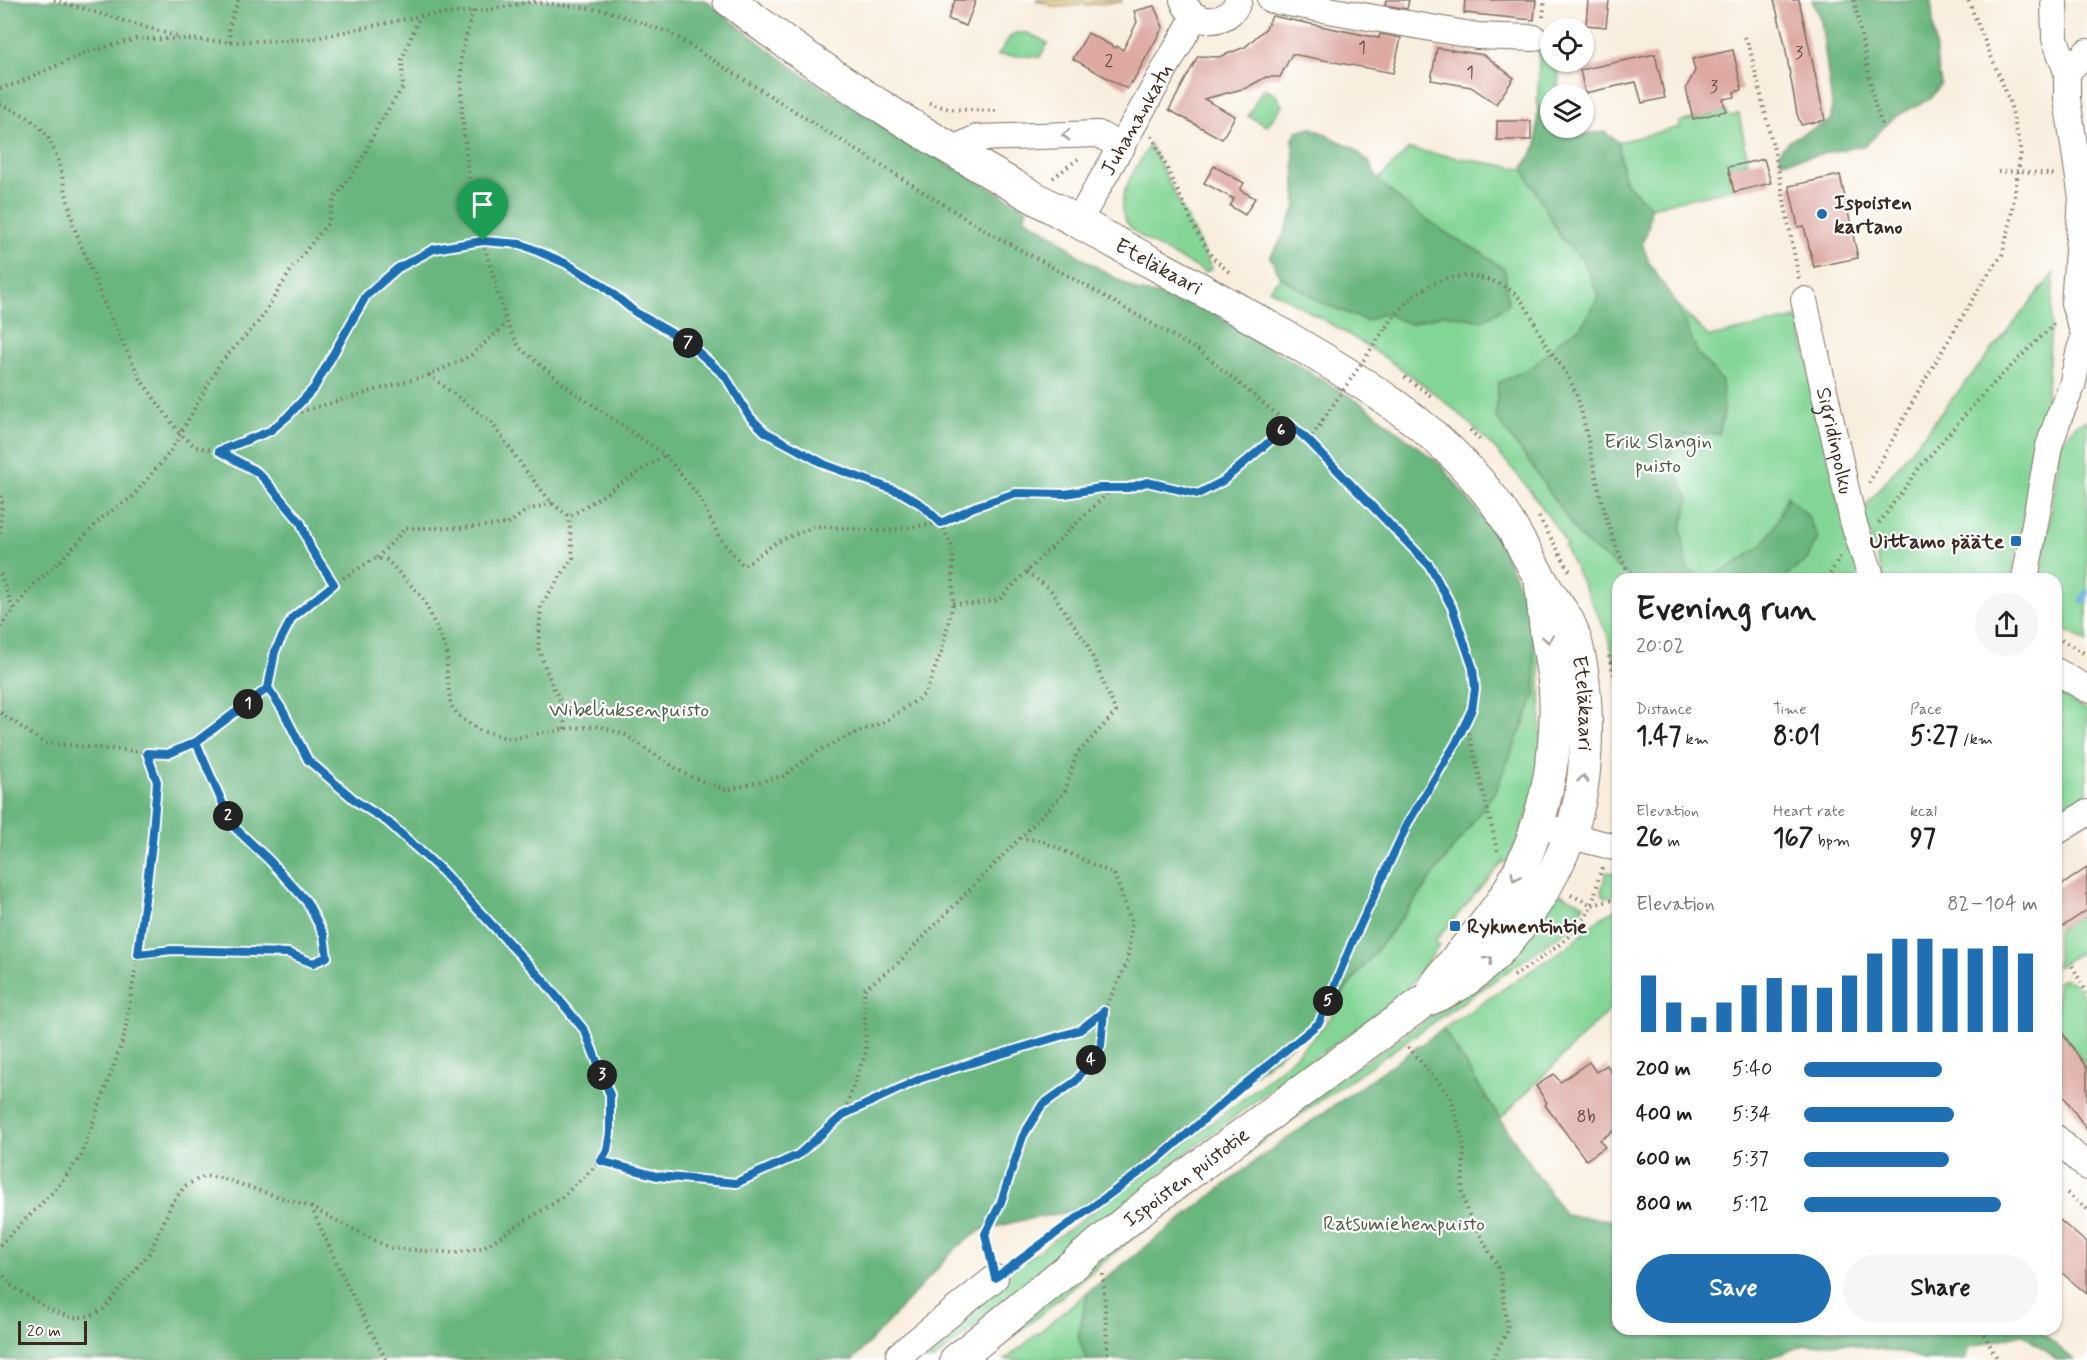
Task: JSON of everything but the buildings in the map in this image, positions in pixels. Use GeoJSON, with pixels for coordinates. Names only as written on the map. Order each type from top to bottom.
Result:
{"type":"FeatureCollection","features":[{"type":"Feature","properties":{"kind":"main road","name":"Eteläkaari"},"geometry":{"type":"LineString","coordinates":[[729,0],[805,57],[951,150],[1261,322],[1361,381],[1407,412],[1457,458],[1487,491],[1510,522],[1541,581],[1568,621],[1575,644],[1583,686],[1586,738],[1584,773],[1571,836]]}},
{"type":"Feature","properties":{"kind":"main road","name":"Eteläkaari"},"geometry":{"type":"LineString","coordinates":[[1537,823],[1550,777],[1555,714],[1555,689],[1541,581]]}},
{"type":"Feature","properties":{"kind":"main road","name":"Ispoisten puistotie"},"geometry":{"type":"LineString","coordinates":[[1423,1002],[1480,933],[1507,893],[1537,823]]}},
{"type":"Feature","properties":{"kind":"main road","name":"Ispoisten puistotie"},"geometry":{"type":"LineString","coordinates":[[956,1360],[1149,1203],[1423,1002],[1461,984],[1498,951],[1517,928],[1546,885],[1571,836]]}},
{"type":"Feature","properties":{"kind":"street","name":"Juhanankatu"},"geometry":{"type":"LineString","coordinates":[[1078,222],[1135,124],[1189,8],[1203,20],[1220,20],[1234,10],[1239,0]]}},
{"type":"Feature","properties":{"kind":"street"},"geometry":{"type":"LineString","coordinates":[[1272,0],[1477,36],[1534,38]]}},
{"type":"Feature","properties":{"kind":"street"},"geometry":{"type":"LineString","coordinates":[[2026,573],[2049,446],[2059,417],[2079,387],[2086,331],[2074,304],[2082,198],[2067,99],[2067,72],[2055,39],[2054,0]]}},
{"type":"Feature","properties":{"kind":"street"},"geometry":{"type":"LineString","coordinates":[[2067,72],[2087,52]]}},
{"type":"Feature","properties":{"kind":"street"},"geometry":{"type":"LineString","coordinates":[[951,150],[977,138],[1098,134],[1122,147]]}},
{"type":"Feature","properties":{"kind":"street","name":"Sigridinpolku"},"geometry":{"type":"LineString","coordinates":[[1804,300],[1853,521],[1851,551],[1868,573]]}},
{"type":"Feature","properties":{"kind":"street"},"geometry":{"type":"LineString","coordinates":[[2062,675],[2087,689]]}},
{"type":"Feature","properties":{"kind":"street"},"geometry":{"type":"LineString","coordinates":[[2062,828],[2087,813]]}},
{"type":"Feature","properties":{"kind":"street"},"geometry":{"type":"LineString","coordinates":[[1537,823],[1571,836],[1612,846]]}},
{"type":"Feature","properties":{"kind":"street"},"geometry":{"type":"LineString","coordinates":[[2062,1144],[2087,1167]]}},
{"type":"Feature","properties":{"kind":"street"},"geometry":{"type":"LineString","coordinates":[[903,1360],[899,1355],[995,1278]]}},
{"type":"Feature","properties":{"kind":"path"},"geometry":{"type":"LineString","coordinates":[[54,0],[186,39]]}},
{"type":"Feature","properties":{"kind":"path"},"geometry":{"type":"LineString","coordinates":[[230,42],[229,27],[238,0]]}},
{"type":"Feature","properties":{"kind":"path"},"geometry":{"type":"LineString","coordinates":[[1854,0],[1875,105],[1883,128]]}},
{"type":"Feature","properties":{"kind":"path"},"geometry":{"type":"LineString","coordinates":[[1867,486],[1921,387],[1984,280],[2002,255],[2010,224],[2021,152],[2010,102],[1968,0]]}},
{"type":"Feature","properties":{"kind":"path"},"geometry":{"type":"LineString","coordinates":[[0,88],[18,83],[87,52],[136,39],[230,42],[310,39],[420,16],[472,11],[534,1],[605,10],[668,32],[986,231],[1201,352],[1309,441],[1429,565],[1452,607],[1473,668],[1475,689],[1472,709],[1456,743],[1408,823],[1352,943],[1319,1023],[1158,1159],[995,1278],[985,1234],[1001,1202],[1023,1136],[1042,1105],[1076,1081],[1101,1046],[1104,1011],[1127,963],[1132,923],[1114,874],[1042,841],[1021,838]]}},
{"type":"Feature","properties":{"kind":"path"},"geometry":{"type":"LineString","coordinates":[[472,11],[461,56],[462,114],[469,181],[483,241],[507,324],[520,348],[528,355],[571,390],[665,455],[698,495],[721,540],[743,566],[777,542],[816,526],[884,531],[941,523],[974,507],[1016,493],[1065,494],[1100,488],[1128,488],[1147,482],[1198,494],[1223,481],[1290,424]]}},
{"type":"Feature","properties":{"kind":"path"},"geometry":{"type":"LineString","coordinates":[[0,627],[34,584],[104,516],[132,497],[170,452],[220,363],[260,320],[293,267],[327,224],[335,197],[359,165],[378,125],[403,87],[402,59],[420,16]]}},
{"type":"Feature","properties":{"kind":"path"},"geometry":{"type":"LineString","coordinates":[[1745,37],[1750,49],[1777,163],[1791,247],[1804,300]]}},
{"type":"Feature","properties":{"kind":"path"},"geometry":{"type":"LineString","coordinates":[[922,101],[949,109],[1003,111]]}},
{"type":"Feature","properties":{"kind":"path"},"geometry":{"type":"LineString","coordinates":[[0,104],[27,116],[48,137],[58,159],[74,227],[109,315],[141,380],[180,434],[196,447],[219,451],[257,472],[266,481],[301,523],[311,549],[334,584]]}},
{"type":"Feature","properties":{"kind":"path"},"geometry":{"type":"LineString","coordinates":[[1135,124],[1154,138],[1197,233],[1212,256],[1233,276]]}},
{"type":"Feature","properties":{"kind":"path"},"geometry":{"type":"LineString","coordinates":[[1998,172],[2019,171],[2078,177]]}},
{"type":"Feature","properties":{"kind":"path"},"geometry":{"type":"LineString","coordinates":[[219,451],[270,431],[288,416],[314,388],[366,296],[398,268],[434,249],[483,241],[521,244],[565,263],[601,284],[635,312],[687,342],[725,376],[750,417],[765,432],[826,465],[902,493],[922,505],[941,523],[953,549],[953,603],[941,653],[925,694],[886,721],[820,750],[783,776],[727,790],[688,776],[625,735],[600,726],[565,729],[510,739],[479,730],[461,718],[451,706],[447,652],[423,598],[387,560],[376,558]]}},
{"type":"Feature","properties":{"kind":"path"},"geometry":{"type":"LineString","coordinates":[[1309,441],[1402,306],[1426,288],[1445,278],[1471,275],[1495,282],[1520,299],[1546,345],[1572,382],[1580,405],[1612,534],[1623,564],[1629,573]]}},
{"type":"Feature","properties":{"kind":"path"},"geometry":{"type":"LineString","coordinates":[[1832,573],[1983,394],[2074,304]]}},
{"type":"Feature","properties":{"kind":"path"},"geometry":{"type":"LineString","coordinates":[[288,416],[429,375],[470,356],[507,324]]}},
{"type":"Feature","properties":{"kind":"path"},"geometry":{"type":"LineString","coordinates":[[429,375],[491,422],[552,503],[569,517],[573,558],[541,605],[538,648],[563,706],[565,729]]}},
{"type":"Feature","properties":{"kind":"path"},"geometry":{"type":"LineString","coordinates":[[569,517],[665,455]]}},
{"type":"Feature","properties":{"kind":"path"},"geometry":{"type":"LineString","coordinates":[[953,603],[973,604],[999,600],[1113,488]]}},
{"type":"Feature","properties":{"kind":"path"},"geometry":{"type":"LineString","coordinates":[[0,496],[2,503],[0,535]]}},
{"type":"Feature","properties":{"kind":"path"},"geometry":{"type":"LineString","coordinates":[[0,712],[44,743],[168,754],[196,742],[268,688],[275,651],[292,618],[334,584],[376,558],[406,528],[508,525],[527,510],[552,503]]}},
{"type":"Feature","properties":{"kind":"path"},"geometry":{"type":"LineString","coordinates":[[843,1115],[866,1051],[864,989],[896,965],[1065,792],[1076,755],[1116,712],[1088,646],[1049,588],[1026,572]]}},
{"type":"Feature","properties":{"kind":"path"},"geometry":{"type":"LineString","coordinates":[[0,574],[14,610]]}},
{"type":"Feature","properties":{"kind":"path"},"geometry":{"type":"LineString","coordinates":[[2062,640],[2087,655]]}},
{"type":"Feature","properties":{"kind":"path"},"geometry":{"type":"LineString","coordinates":[[0,1271],[12,1286],[50,1310],[73,1318],[90,1316],[104,1309],[150,1252],[172,1203],[185,1186],[204,1176],[221,1178],[310,1207],[390,1248],[455,1254],[482,1248],[528,1221],[560,1199],[601,1161],[607,1150],[610,1133],[610,1095],[585,1031],[544,981],[442,871],[388,822],[357,802],[308,760],[282,709],[268,688]]}},
{"type":"Feature","properties":{"kind":"path"},"geometry":{"type":"LineString","coordinates":[[1466,720],[1499,859]]}},
{"type":"Feature","properties":{"kind":"path"},"geometry":{"type":"LineString","coordinates":[[138,954],[172,950],[288,953],[313,963],[327,957],[324,935],[307,902],[270,861],[232,825],[196,742]]}},
{"type":"Feature","properties":{"kind":"path"},"geometry":{"type":"LineString","coordinates":[[0,1245],[56,1189],[81,1156],[124,1037],[138,954],[157,782],[147,753]]}},
{"type":"Feature","properties":{"kind":"path"},"geometry":{"type":"LineString","coordinates":[[1561,890],[1592,905],[1612,900]]}},
{"type":"Feature","properties":{"kind":"path"},"geometry":{"type":"LineString","coordinates":[[2072,966],[2087,993]]}},
{"type":"Feature","properties":{"kind":"path"},"geometry":{"type":"LineString","coordinates":[[601,1161],[657,1176],[736,1183],[798,1155],[843,1115],[922,1078],[1080,1030],[1104,1011]]}},
{"type":"Feature","properties":{"kind":"path"},"geometry":{"type":"LineString","coordinates":[[1408,1046],[1451,1096],[1464,1144],[1462,1193],[1467,1211],[1500,1271],[1508,1330],[1492,1360]]}},
{"type":"Feature","properties":{"kind":"path"},"geometry":{"type":"LineString","coordinates":[[2067,1193],[2087,1209]]}},
{"type":"Feature","properties":{"kind":"path"},"geometry":{"type":"LineString","coordinates":[[310,1207],[386,1360]]}},
{"type":"Feature","properties":{"kind":"path"},"geometry":{"type":"LineString","coordinates":[[1103,1272],[1108,1360]]}},
{"type":"Feature","properties":{"kind":"path"},"geometry":{"type":"LineString","coordinates":[[1984,1335],[1998,1360]]}},
{"type":"Feature","properties":{"kind":"green space","name":"Wibeliuksenpuisto"},"geometry":{"type":"Polygon","coordinates":[[[0,0],[705,0],[823,88],[898,135],[1027,209],[1024,218],[1057,237],[1083,259],[1139,292],[1176,296],[1201,306],[1364,405],[1441,465],[1497,536],[1532,615],[1536,693],[1496,790],[1417,898],[1319,1023],[1153,1156],[1079,1210],[982,1230],[957,1247],[853,1360],[0,1360],[0,0]]]}},
{"type":"Feature","properties":{"kind":"green space"},"geometry":{"type":"Polygon","coordinates":[[[1812,0],[1931,0],[1941,83],[1932,98],[1894,117],[1866,145],[1781,162],[1780,151],[1785,145],[1803,133],[1831,121],[1832,104],[1821,21],[1812,0]]]}},
{"type":"Feature","properties":{"kind":"green space"},"geometry":{"type":"Polygon","coordinates":[[[1016,33],[1028,33],[1048,43],[1040,57],[998,55],[1010,37],[1016,33]]]}},
{"type":"Feature","properties":{"kind":"green space","name":"Erik Slangin puisto"},"geometry":{"type":"Polygon","coordinates":[[[1540,49],[1540,72],[1559,72],[1558,84],[1540,84],[1540,138],[1552,138],[1557,185],[1709,337],[1797,318],[1863,573],[1612,573],[1612,651],[1607,634],[1564,546],[1567,545],[1537,500],[1506,461],[1437,395],[1399,367],[1269,289],[1409,149],[1523,169],[1537,145],[1540,49]]]}},
{"type":"Feature","properties":{"kind":"green space"},"geometry":{"type":"Polygon","coordinates":[[[1263,88],[1276,95],[1282,106],[1267,126],[1248,116],[1263,88]]]}},
{"type":"Feature","properties":{"kind":"green space"},"geometry":{"type":"Polygon","coordinates":[[[1538,107],[1540,107],[1540,138],[1594,138],[1594,133],[1604,132],[1618,142],[1626,183],[1651,207],[1648,229],[1642,243],[1649,263],[1677,305],[1698,354],[1722,381],[1724,412],[1719,434],[1686,434],[1668,456],[1689,500],[1681,530],[1688,571],[1693,573],[1625,573],[1580,538],[1528,460],[1496,418],[1498,383],[1534,366],[1560,340],[1581,327],[1599,296],[1584,261],[1562,239],[1523,169],[1537,145],[1538,107]]]}},
{"type":"Feature","properties":{"kind":"green space"},"geometry":{"type":"Polygon","coordinates":[[[1726,111],[1730,116],[1739,114],[1748,162],[1728,168],[1733,189],[1651,207],[1626,183],[1618,142],[1680,127],[1679,122],[1726,111]]]}},
{"type":"Feature","properties":{"kind":"green space"},"geometry":{"type":"Polygon","coordinates":[[[1312,128],[1353,148],[1370,163],[1378,181],[1413,210],[1505,270],[1508,304],[1483,321],[1444,314],[1410,324],[1383,313],[1366,321],[1318,301],[1281,277],[1270,257],[1281,240],[1296,206],[1293,139],[1297,131],[1312,128]]]}},
{"type":"Feature","properties":{"kind":"green space"},"geometry":{"type":"Polygon","coordinates":[[[1150,144],[1212,269],[1205,272],[1165,251],[1136,233],[1126,220],[1122,205],[1125,190],[1150,144]]]}},
{"type":"Feature","properties":{"kind":"green space"},"geometry":{"type":"Polygon","coordinates":[[[2054,273],[2046,407],[2012,573],[1882,573],[1862,511],[2054,273]]]}},
{"type":"Feature","properties":{"kind":"green space"},"geometry":{"type":"Polygon","coordinates":[[[2087,420],[2087,642],[2062,629],[2062,573],[2042,573],[2060,447],[2070,430],[2087,420]]]}},
{"type":"Feature","properties":{"kind":"green space"},"geometry":{"type":"Polygon","coordinates":[[[1787,496],[1807,515],[1818,538],[1806,561],[1789,573],[1720,573],[1759,547],[1775,526],[1787,496]]]}},
{"type":"Feature","properties":{"kind":"green space"},"geometry":{"type":"Polygon","coordinates":[[[1532,615],[1539,633],[1542,777],[1508,864],[1504,861],[1435,941],[1440,945],[1400,998],[1263,1095],[1168,1167],[934,1360],[918,1360],[918,1352],[1018,1266],[1162,1161],[1257,1088],[1296,1055],[1324,1026],[1337,1009],[1340,997],[1417,898],[1496,790],[1532,615]]]}},
{"type":"Feature","properties":{"kind":"green space"},"geometry":{"type":"Polygon","coordinates":[[[2062,695],[2087,711],[2087,794],[2062,811],[2062,695]]]}},
{"type":"Feature","properties":{"kind":"green space"},"geometry":{"type":"Polygon","coordinates":[[[1606,872],[1612,872],[1612,896],[1606,897],[1601,891],[1606,872]]]}},
{"type":"Feature","properties":{"kind":"green space"},"geometry":{"type":"Polygon","coordinates":[[[1555,891],[1584,904],[1571,926],[1563,933],[1278,1130],[1123,1246],[985,1360],[974,1360],[1120,1241],[1345,1075],[1453,1002],[1555,891]]]}},
{"type":"Feature","properties":{"kind":"green space"},"geometry":{"type":"Polygon","coordinates":[[[2087,910],[2087,948],[2062,964],[2062,928],[2087,910]]]}},
{"type":"Feature","properties":{"kind":"green space"},"geometry":{"type":"Polygon","coordinates":[[[1612,911],[1612,1008],[1500,1119],[1443,1029],[1568,946],[1612,911]]]}},
{"type":"Feature","properties":{"kind":"green space"},"geometry":{"type":"Polygon","coordinates":[[[2062,980],[2076,983],[2087,1003],[2087,1068],[2062,1031],[2062,980]]]}},
{"type":"Feature","properties":{"kind":"green space","name":"Ratsumiehenpuisto"},"geometry":{"type":"Polygon","coordinates":[[[1443,1029],[1565,1215],[1612,1220],[1612,1335],[2018,1335],[1970,1347],[1965,1360],[1923,1360],[1912,1355],[1844,1343],[1805,1345],[1764,1360],[1087,1360],[1078,1337],[1088,1292],[1259,1158],[1443,1029]]]}},
{"type":"Feature","properties":{"kind":"green space"},"geometry":{"type":"Polygon","coordinates":[[[1088,1292],[1079,1337],[1087,1360],[1005,1360],[1088,1292]]]}},
{"type":"Feature","properties":{"kind":"green space","name":"Ratsumiehenpuisto"},"geometry":{"type":"Polygon","coordinates":[[[2023,1335],[2044,1335],[2074,1360],[2058,1360],[2023,1335]]]}},
{"type":"Feature","properties":{"kind":"sand"},"geometry":{"type":"Polygon","coordinates":[[[1036,0],[1122,0],[1122,2],[1055,7],[1036,0]]]}},
{"type":"Feature","properties":{"kind":"waterway"},"geometry":{"type":"LineString","coordinates":[[2082,601],[2087,593]]}},
{"type":"Feature","properties":{"kind":"place","name":"Ispoisten kartano"},"geometry":{"type":"Point","coordinates":[1822,214]}},
{"type":"Feature","properties":{"kind":"place","name":"Uittamo pääte"},"geometry":{"type":"Point","coordinates":[2016,541]}},
{"type":"Feature","properties":{"kind":"place","name":"Rykmentintie"},"geometry":{"type":"Point","coordinates":[1455,926]}},
{"type":"Feature","properties":{"kind":"route"},"geometry":{"type":"LineString","coordinates":[[483,241],[434,249],[398,268],[366,296],[314,388],[288,416],[270,431],[219,451],[257,472],[266,481],[301,523],[311,549],[334,584],[292,618],[275,651],[268,688],[196,742],[168,754],[147,753],[157,782],[138,954],[172,950],[288,953],[313,963],[327,957],[324,935],[307,902],[270,861],[232,825],[196,742],[232,715],[268,688],[282,709],[308,760],[357,802],[388,822],[442,871],[544,981],[585,1031],[610,1095],[610,1133],[607,1150],[601,1161],[657,1176],[736,1183],[798,1155],[843,1115],[922,1078],[1080,1030],[1104,1011],[1101,1046],[1076,1081],[1042,1105],[1023,1136],[1001,1202],[985,1234],[995,1278],[1158,1159],[1319,1023],[1352,943],[1408,823],[1456,743],[1472,709],[1475,689],[1473,668],[1452,607],[1429,565],[1399,532],[1290,424],[1223,481],[1198,494],[1147,482],[1128,488],[1100,488],[1065,494],[1016,493],[974,507],[941,523],[922,505],[902,493],[826,465],[765,432],[750,417],[725,376],[687,342],[635,312],[601,284],[565,263],[521,244],[483,241]]}}]}
